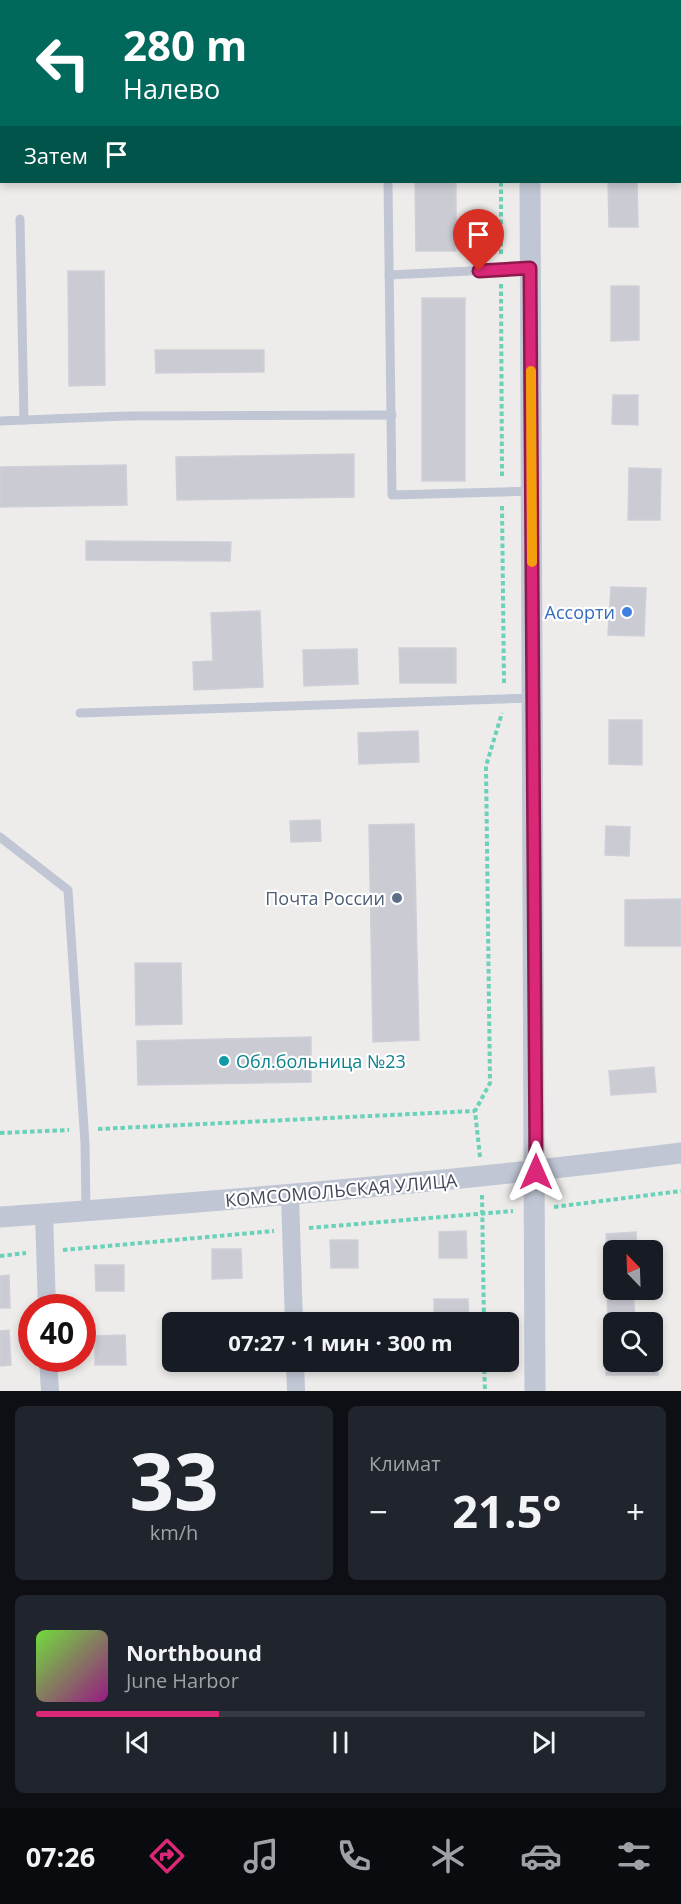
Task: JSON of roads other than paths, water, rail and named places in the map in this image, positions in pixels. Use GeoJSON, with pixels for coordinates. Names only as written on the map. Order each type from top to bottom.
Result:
{"type":"FeatureCollection","features":[{"type":"Feature","properties":{"kind":"street"},"geometry":{"type":"LineString","coordinates":[[530,183],[536,1391]]}},
{"type":"Feature","properties":{"kind":"street","name":"КОМСОМОЛЬСКАЯ УЛИЦА"},"geometry":{"type":"LineString","coordinates":[[0,1217],[290,1195],[536,1172],[681,1153]]}},
{"type":"Feature","properties":{"kind":"street"},"geometry":{"type":"LineString","coordinates":[[290,1195],[294,1312]]}},
{"type":"Feature","properties":{"kind":"street"},"geometry":{"type":"LineString","coordinates":[[44,1214],[46,1294]]}},
{"type":"Feature","properties":{"kind":"street"},"geometry":{"type":"LineString","coordinates":[[49,1372],[50,1391]]}},
{"type":"Feature","properties":{"kind":"street"},"geometry":{"type":"LineString","coordinates":[[295,1372],[296,1391]]}},
{"type":"Feature","properties":{"kind":"lane"},"geometry":{"type":"LineString","coordinates":[[388,183],[392,495],[531,491]]}},
{"type":"Feature","properties":{"kind":"lane"},"geometry":{"type":"LineString","coordinates":[[20,219],[24,420]]}},
{"type":"Feature","properties":{"kind":"lane"},"geometry":{"type":"LineString","coordinates":[[389,275],[530,268]]}},
{"type":"Feature","properties":{"kind":"lane"},"geometry":{"type":"LineString","coordinates":[[0,421],[126,416],[392,415]]}},
{"type":"Feature","properties":{"kind":"lane"},"geometry":{"type":"LineString","coordinates":[[80,713],[533,698]]}},
{"type":"Feature","properties":{"kind":"lane"},"geometry":{"type":"LineString","coordinates":[[0,837],[68,890],[82,1130],[85,1143],[86,1211]]}},
{"type":"Feature","properties":{"kind":"place","name":"Ассорти"},"geometry":{"type":"Point","coordinates":[627,612]}},
{"type":"Feature","properties":{"kind":"place","name":"Почта России"},"geometry":{"type":"Point","coordinates":[397,898]}},
{"type":"Feature","properties":{"kind":"place","name":"Обл.больница №23"},"geometry":{"type":"Point","coordinates":[224,1061]}}]}
